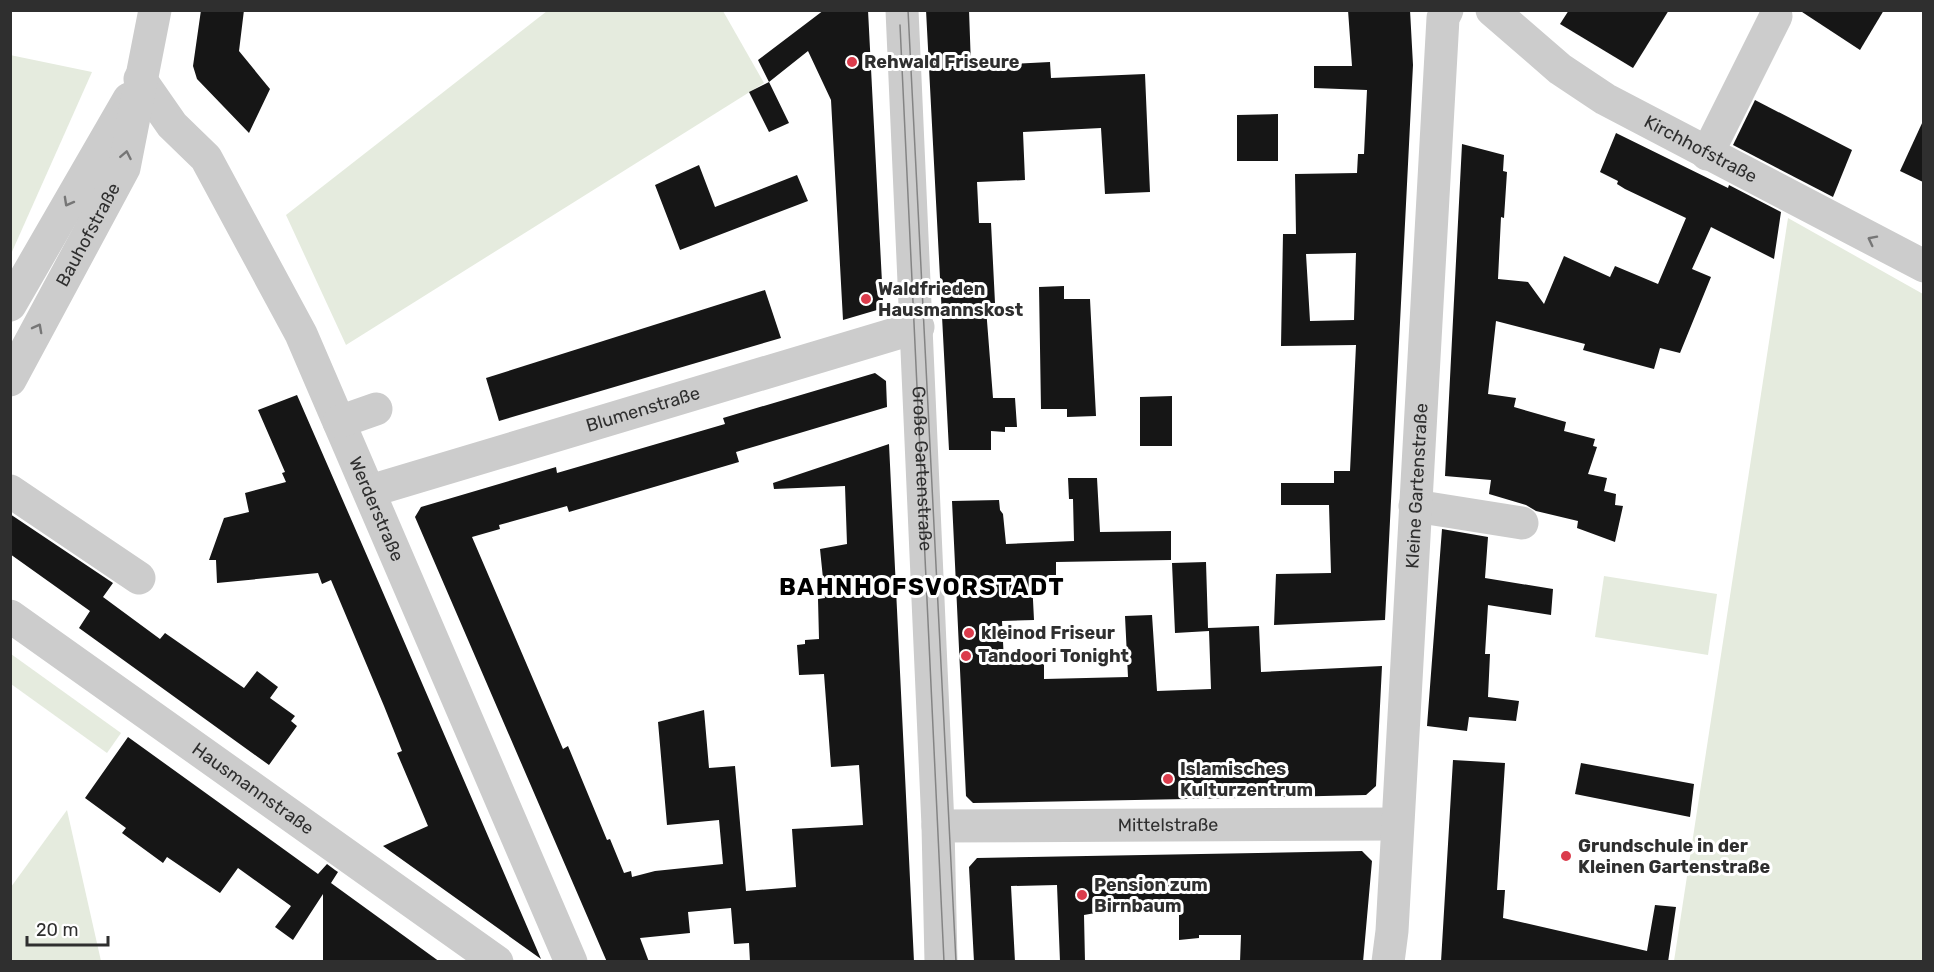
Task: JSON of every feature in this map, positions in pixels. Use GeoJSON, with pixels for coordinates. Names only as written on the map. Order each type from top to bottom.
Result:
{"type":"FeatureCollection","features":[{"type":"Feature","properties":{"kind":"street","name":"Bauhofstraße"},"geometry":{"type":"LineString","coordinates":[[10,380],[124,168],[155,10]]}},
{"type":"Feature","properties":{"kind":"street","name":"Große Gartenstraße"},"geometry":{"type":"LineString","coordinates":[[902,10],[918,327],[938,826],[941,962]]}},
{"type":"Feature","properties":{"kind":"street","name":"Kleine Gartenstraße"},"geometry":{"type":"LineString","coordinates":[[1388,962],[1392,931],[1443,18],[1447,10]]}},
{"type":"Feature","properties":{"kind":"street","name":"Kirchhofstraße"},"geometry":{"type":"LineString","coordinates":[[1498,12],[1560,69],[1605,99],[1923,266]]}},
{"type":"Feature","properties":{"kind":"street"},"geometry":{"type":"LineString","coordinates":[[1714,158],[1776,16]]}},
{"type":"Feature","properties":{"kind":"street","name":"Bauhofstraße"},"geometry":{"type":"LineString","coordinates":[[10,305],[140,79]]}},
{"type":"Feature","properties":{"kind":"street","name":"Werderstraße"},"geometry":{"type":"LineString","coordinates":[[140,79],[172,125],[206,158],[301,334],[571,962]]}},
{"type":"Feature","properties":{"kind":"street","name":"Blumenstraße"},"geometry":{"type":"LineString","coordinates":[[370,491],[918,327]]}},
{"type":"Feature","properties":{"kind":"street"},"geometry":{"type":"LineString","coordinates":[[339,422],[376,409]]}},
{"type":"Feature","properties":{"kind":"street"},"geometry":{"type":"LineString","coordinates":[[10,491],[140,578]]}},
{"type":"Feature","properties":{"kind":"street"},"geometry":{"type":"LineString","coordinates":[[1415,506],[1522,523]]}},
{"type":"Feature","properties":{"kind":"street","name":"Hausmannstraße"},"geometry":{"type":"LineString","coordinates":[[10,616],[497,962]]}},
{"type":"Feature","properties":{"kind":"street","name":"Mittelstraße"},"geometry":{"type":"LineString","coordinates":[[938,826],[1397,824]]}},
{"type":"Feature","properties":{"kind":"shaded area"},"geometry":{"type":"Polygon","coordinates":[[[547,11],[723,11],[764,83],[346,345],[286,215],[547,11]]]}},
{"type":"Feature","properties":{"kind":"shaded area"},"geometry":{"type":"Polygon","coordinates":[[[10,55],[92,72],[11,254],[10,254],[10,55]]]}},
{"type":"Feature","properties":{"kind":"shaded area"},"geometry":{"type":"Polygon","coordinates":[[[1788,218],[1923,294],[1923,961],[1674,961],[1788,218]]]}},
{"type":"Feature","properties":{"kind":"shaded area"},"geometry":{"type":"Polygon","coordinates":[[[1604,576],[1717,594],[1708,655],[1595,637],[1604,576]]]}},
{"type":"Feature","properties":{"kind":"shaded area"},"geometry":{"type":"Polygon","coordinates":[[[11,654],[121,733],[107,753],[11,684],[11,654]]]}},
{"type":"Feature","properties":{"kind":"shaded area"},"geometry":{"type":"Polygon","coordinates":[[[67,810],[101,961],[11,961],[11,887],[67,810]]]}},
{"type":"Feature","properties":{"kind":"building"},"geometry":{"type":"Polygon","coordinates":[[[201,10],[244,10],[239,51],[270,89],[249,133],[197,79],[193,66],[201,10]]]}},
{"type":"Feature","properties":{"kind":"building"},"geometry":{"type":"Polygon","coordinates":[[[824,10],[868,10],[883,302],[877,310],[843,320],[831,100],[808,51],[769,82],[758,60],[824,10]]]}},
{"type":"Feature","properties":{"kind":"building"},"geometry":{"type":"Polygon","coordinates":[[[926,10],[969,10],[971,66],[1050,62],[1051,78],[1145,74],[1150,192],[1105,194],[1101,128],[1023,132],[1025,180],[977,182],[979,223],[991,223],[995,303],[992,308],[986,308],[993,398],[1015,398],[1017,427],[1005,427],[1005,432],[991,431],[991,450],[949,450],[926,10]]]}},
{"type":"Feature","properties":{"kind":"building"},"geometry":{"type":"Polygon","coordinates":[[[1348,10],[1410,10],[1413,65],[1385,620],[1274,625],[1276,574],[1331,573],[1329,505],[1281,505],[1281,483],[1334,483],[1334,471],[1350,471],[1356,345],[1281,346],[1283,234],[1296,234],[1295,174],[1357,173],[1358,154],[1364,154],[1367,90],[1314,88],[1314,66],[1352,66],[1348,10]],[[1356,253],[1306,254],[1310,321],[1354,320],[1356,253]]]}},
{"type":"Feature","properties":{"kind":"building"},"geometry":{"type":"Polygon","coordinates":[[[1569,10],[1669,10],[1633,68],[1560,24],[1569,10]]]}},
{"type":"Feature","properties":{"kind":"building"},"geometry":{"type":"Polygon","coordinates":[[[1799,10],[1884,10],[1860,50],[1799,10]]]}},
{"type":"Feature","properties":{"kind":"building"},"geometry":{"type":"Polygon","coordinates":[[[769,82],[789,123],[769,132],[749,92],[769,82]]]}},
{"type":"Feature","properties":{"kind":"building"},"geometry":{"type":"Polygon","coordinates":[[[1755,100],[1852,150],[1833,197],[1733,145],[1755,100]]]}},
{"type":"Feature","properties":{"kind":"building"},"geometry":{"type":"Polygon","coordinates":[[[1278,114],[1278,161],[1237,161],[1237,115],[1278,114]]]}},
{"type":"Feature","properties":{"kind":"building"},"geometry":{"type":"Polygon","coordinates":[[[1923,121],[1923,182],[1900,171],[1923,121]]]}},
{"type":"Feature","properties":{"kind":"building"},"geometry":{"type":"Polygon","coordinates":[[[1616,133],[1728,188],[1729,185],[1781,212],[1774,259],[1711,227],[1692,269],[1711,277],[1680,353],[1660,348],[1654,369],[1583,350],[1585,344],[1496,321],[1488,394],[1516,398],[1514,407],[1566,422],[1564,431],[1595,439],[1593,446],[1597,447],[1588,474],[1607,478],[1604,491],[1616,494],[1615,505],[1623,506],[1615,542],[1577,528],[1578,521],[1536,511],[1526,505],[1489,494],[1491,480],[1445,476],[1462,144],[1504,155],[1503,171],[1507,172],[1504,218],[1501,217],[1498,279],[1528,282],[1544,304],[1564,256],[1610,277],[1615,266],[1658,284],[1686,218],[1625,189],[1617,184],[1618,181],[1600,172],[1616,133]]]}},
{"type":"Feature","properties":{"kind":"building"},"geometry":{"type":"Polygon","coordinates":[[[699,165],[715,207],[797,175],[808,201],[680,250],[655,185],[699,165]]]}},
{"type":"Feature","properties":{"kind":"building"},"geometry":{"type":"Polygon","coordinates":[[[1064,286],[1064,299],[1090,299],[1096,416],[1067,417],[1067,409],[1041,409],[1039,287],[1064,286]]]}},
{"type":"Feature","properties":{"kind":"building"},"geometry":{"type":"Polygon","coordinates":[[[765,290],[781,338],[499,421],[486,378],[765,290]]]}},
{"type":"Feature","properties":{"kind":"building"},"geometry":{"type":"Polygon","coordinates":[[[875,373],[886,381],[887,407],[736,452],[739,462],[569,512],[567,506],[499,525],[500,529],[472,537],[563,749],[568,746],[607,840],[610,839],[624,873],[631,871],[632,877],[655,871],[723,864],[719,820],[667,825],[658,722],[704,710],[709,768],[735,766],[746,891],[796,887],[792,829],[863,825],[859,765],[831,767],[824,674],[799,675],[797,645],[805,644],[805,640],[819,639],[818,599],[825,598],[820,549],[847,544],[845,486],[774,489],[773,483],[889,444],[914,962],[750,962],[749,943],[734,944],[731,908],[688,912],[690,933],[640,938],[649,962],[607,962],[415,517],[421,507],[556,467],[557,473],[725,424],[723,418],[875,373]]]}},
{"type":"Feature","properties":{"kind":"building"},"geometry":{"type":"Polygon","coordinates":[[[297,395],[541,959],[383,846],[428,826],[397,753],[402,751],[331,580],[322,584],[318,573],[217,583],[216,560],[209,560],[224,518],[249,512],[245,493],[286,482],[282,473],[285,472],[258,410],[297,395]]]}},
{"type":"Feature","properties":{"kind":"building"},"geometry":{"type":"Polygon","coordinates":[[[1172,396],[1172,446],[1140,446],[1140,397],[1172,396]]]}},
{"type":"Feature","properties":{"kind":"building"},"geometry":{"type":"Polygon","coordinates":[[[1068,478],[1097,478],[1100,532],[1171,531],[1171,560],[1056,562],[1056,577],[1032,580],[1034,620],[1002,621],[1004,662],[1044,660],[1044,679],[1128,677],[1125,616],[1152,615],[1157,691],[1211,689],[1209,631],[1175,633],[1172,563],[1206,562],[1208,628],[1259,626],[1261,672],[1382,666],[1376,786],[1366,795],[973,803],[966,796],[952,501],[999,500],[1006,544],[1074,541],[1073,499],[1069,499],[1068,478]]]}},
{"type":"Feature","properties":{"kind":"building"},"geometry":{"type":"Polygon","coordinates":[[[10,514],[113,583],[103,597],[160,639],[165,633],[244,688],[257,671],[278,687],[270,698],[295,716],[291,721],[297,726],[269,765],[79,628],[90,611],[10,554],[10,514]]]}},
{"type":"Feature","properties":{"kind":"building"},"geometry":{"type":"Polygon","coordinates":[[[1442,529],[1488,537],[1485,578],[1553,589],[1551,615],[1488,605],[1485,654],[1490,654],[1488,697],[1519,701],[1516,721],[1469,717],[1467,731],[1427,726],[1442,529]]]}},
{"type":"Feature","properties":{"kind":"building"},"geometry":{"type":"Polygon","coordinates":[[[128,737],[318,874],[327,864],[338,872],[331,883],[440,962],[323,962],[323,894],[293,940],[275,927],[291,906],[238,868],[220,893],[167,857],[163,863],[122,833],[126,828],[85,798],[128,737]]]}},
{"type":"Feature","properties":{"kind":"building"},"geometry":{"type":"Polygon","coordinates":[[[1453,760],[1505,763],[1497,890],[1505,890],[1503,918],[1647,951],[1655,905],[1676,907],[1668,962],[1441,962],[1453,760]]]}},
{"type":"Feature","properties":{"kind":"building"},"geometry":{"type":"Polygon","coordinates":[[[1581,763],[1694,784],[1690,817],[1575,794],[1581,763]]]}},
{"type":"Feature","properties":{"kind":"building"},"geometry":{"type":"Polygon","coordinates":[[[1362,851],[1372,861],[1363,962],[1240,962],[1241,935],[1199,935],[1199,938],[1179,940],[1179,904],[1118,903],[1118,909],[1084,915],[1085,962],[1060,962],[1057,885],[1011,886],[1015,962],[974,962],[969,867],[977,858],[1362,851]]]}},
{"type":"Feature","properties":{"kind":"tram line"},"geometry":{"type":"LineString","coordinates":[[908,10],[956,962]]}},
{"type":"Feature","properties":{"kind":"tram line"},"geometry":{"type":"LineString","coordinates":[[900,25],[944,962]]}},
{"type":"Feature","properties":{"kind":"place","name":"Rehwald Friseure"},"geometry":{"type":"Point","coordinates":[852,62]}},
{"type":"Feature","properties":{"kind":"place","name":"Waldfrieden Hausmannskost"},"geometry":{"type":"Point","coordinates":[866,299]}},
{"type":"Feature","properties":{"kind":"place","name":"kleinod Friseur"},"geometry":{"type":"Point","coordinates":[969,633]}},
{"type":"Feature","properties":{"kind":"place","name":"Tandoori Tonight"},"geometry":{"type":"Point","coordinates":[966,656]}},
{"type":"Feature","properties":{"kind":"place","name":"Islamisches Kulturzentrum"},"geometry":{"type":"Point","coordinates":[1168,779]}},
{"type":"Feature","properties":{"kind":"place","name":"Grundschule in der Kleinen Gartenstraße"},"geometry":{"type":"Point","coordinates":[1566,856]}},
{"type":"Feature","properties":{"kind":"place","name":"Pension zum Birnbaum"},"geometry":{"type":"Point","coordinates":[1082,895]}},
{"type":"Feature","properties":{"kind":"district","name":"BAHNHOFSVORSTADT"},"geometry":{"type":"Point","coordinates":[922,587]}}]}
